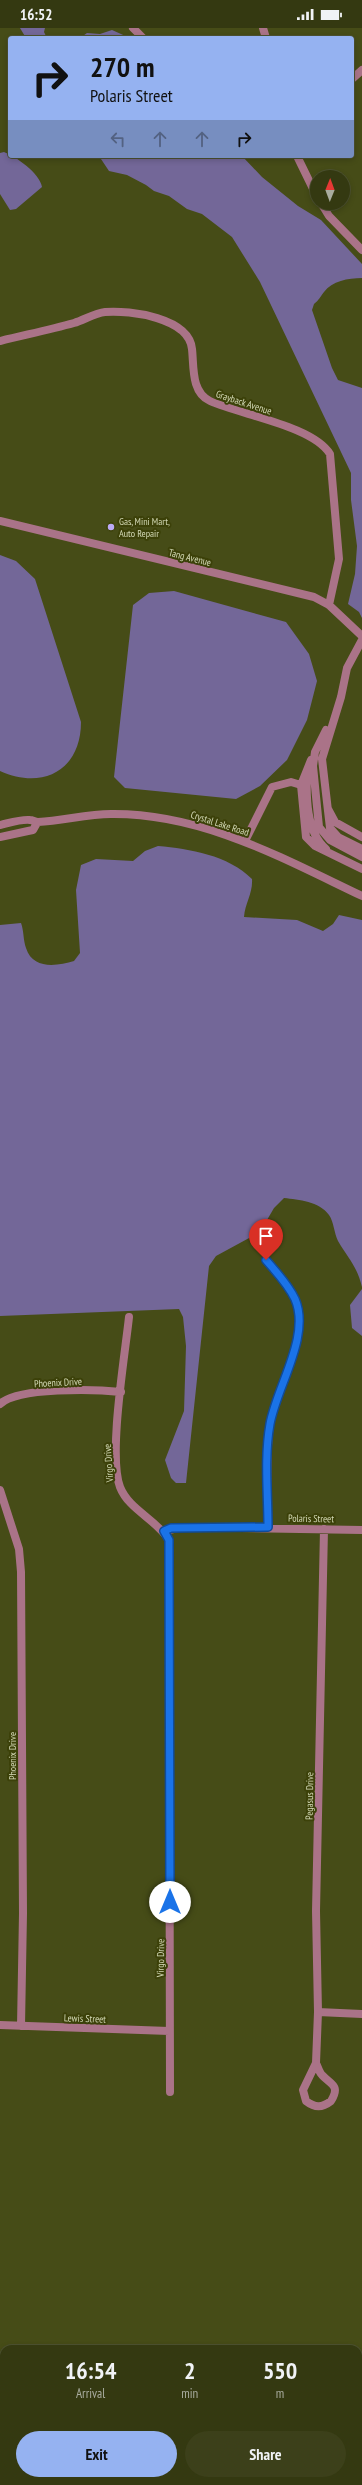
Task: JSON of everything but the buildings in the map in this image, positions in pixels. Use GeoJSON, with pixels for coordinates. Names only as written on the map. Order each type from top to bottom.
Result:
{"type":"FeatureCollection","features":[{"type":"Feature","properties":{"kind":"street"},"geometry":{"type":"LineString","coordinates":[[133,28],[141,36]]}},
{"type":"Feature","properties":{"kind":"street"},"geometry":{"type":"LineString","coordinates":[[354,77],[362,70]]}},
{"type":"Feature","properties":{"kind":"street"},"geometry":{"type":"LineString","coordinates":[[297,158],[310,183]]}},
{"type":"Feature","properties":{"kind":"street"},"geometry":{"type":"LineString","coordinates":[[326,210],[362,250]]}},
{"type":"Feature","properties":{"kind":"street","name":"Grayback Avenue"},"geometry":{"type":"LineString","coordinates":[[0,341],[75,322],[104,312],[147,316],[173,324],[183,331],[190,338],[197,388],[208,400],[295,430],[317,441],[326,448],[330,454],[339,559],[329,606]]}},
{"type":"Feature","properties":{"kind":"street","name":"Tang Avenue"},"geometry":{"type":"LineString","coordinates":[[0,521],[314,597],[329,606],[362,636]]}},
{"type":"Feature","properties":{"kind":"street"},"geometry":{"type":"LineString","coordinates":[[362,640],[347,668],[338,708],[322,752],[328,824],[334,834],[362,849]]}},
{"type":"Feature","properties":{"kind":"street"},"geometry":{"type":"LineString","coordinates":[[338,708],[307,768],[300,785],[305,832],[308,841],[340,859],[362,869]]}},
{"type":"Feature","properties":{"kind":"street"},"geometry":{"type":"LineString","coordinates":[[315,752],[313,766],[319,827],[330,840],[362,857]]}},
{"type":"Feature","properties":{"kind":"street"},"geometry":{"type":"LineString","coordinates":[[307,768],[312,829],[316,839],[340,859]]}},
{"type":"Feature","properties":{"kind":"street"},"geometry":{"type":"LineString","coordinates":[[246,841],[272,787],[291,782],[300,785]]}},
{"type":"Feature","properties":{"kind":"street"},"geometry":{"type":"LineString","coordinates":[[325,794],[333,819],[340,826],[362,837]]}},
{"type":"Feature","properties":{"kind":"street","name":"Crystal Lake Road"},"geometry":{"type":"LineString","coordinates":[[0,825],[25,820],[37,823],[83,815],[142,815],[202,826],[246,841],[362,896]]}},
{"type":"Feature","properties":{"kind":"street","name":"Crystal Lake Road"},"geometry":{"type":"LineString","coordinates":[[0,837],[33,830],[37,823]]}},
{"type":"Feature","properties":{"kind":"street"},"geometry":{"type":"LineString","coordinates":[[266,1260],[284,1280],[295,1299],[300,1328],[276,1398],[270,1424],[268,1527]]}},
{"type":"Feature","properties":{"kind":"street","name":"Virgo Drive"},"geometry":{"type":"LineString","coordinates":[[129,1317],[120,1392],[116,1445],[120,1486],[127,1499],[164,1531],[169,1540],[170,2092]]}},
{"type":"Feature","properties":{"kind":"street","name":"Phoenix Drive"},"geometry":{"type":"LineString","coordinates":[[0,1404],[6,1399],[41,1392],[101,1390],[120,1392]]}},
{"type":"Feature","properties":{"kind":"street","name":"Phoenix Drive"},"geometry":{"type":"LineString","coordinates":[[0,1490],[19,1550],[21,1572],[23,1906],[21,2026]]}},
{"type":"Feature","properties":{"kind":"street","name":"Polaris Street"},"geometry":{"type":"LineString","coordinates":[[164,1531],[171,1528],[268,1527],[362,1530]]}},
{"type":"Feature","properties":{"kind":"street","name":"Pegasus Drive"},"geometry":{"type":"LineString","coordinates":[[316,2063],[322,2076],[331,2081],[334,2091],[331,2101],[321,2107],[316,2107],[306,2101],[303,2090],[316,2063],[318,2012],[316,1911],[324,1529]]}},
{"type":"Feature","properties":{"kind":"street"},"geometry":{"type":"LineString","coordinates":[[318,2012],[362,2014]]}},
{"type":"Feature","properties":{"kind":"street","name":"Lewis Street"},"geometry":{"type":"LineString","coordinates":[[0,2025],[169,2031]]}},
{"type":"Feature","properties":{"kind":"shaded area"},"geometry":{"type":"Polygon","coordinates":[[[20,28],[45,28],[44,32],[46,36],[25,36],[20,28]]]}},
{"type":"Feature","properties":{"kind":"shaded area"},"geometry":{"type":"Polygon","coordinates":[[[112,30],[126,36],[83,36],[87,33],[100,34],[112,30]]]}},
{"type":"Feature","properties":{"kind":"shaded area"},"geometry":{"type":"Polygon","coordinates":[[[4,152],[8,154],[8,158],[16,158],[20,161],[37,176],[42,187],[16,209],[10,210],[0,194],[0,153],[4,152]]]}},
{"type":"Feature","properties":{"kind":"shaded area"},"geometry":{"type":"Polygon","coordinates":[[[100,158],[244,158],[262,177],[298,206],[321,220],[362,264],[362,278],[346,280],[331,285],[314,304],[312,310],[332,368],[338,380],[362,388],[362,618],[359,612],[348,604],[355,574],[357,546],[351,500],[351,473],[260,282],[232,237],[202,214],[187,209],[169,196],[154,191],[127,175],[109,171],[100,158]]]}},
{"type":"Feature","properties":{"kind":"shaded area"},"geometry":{"type":"Polygon","coordinates":[[[0,555],[16,561],[35,579],[81,722],[79,739],[74,753],[66,764],[56,772],[44,777],[30,778],[16,776],[0,771],[0,555]]]}},
{"type":"Feature","properties":{"kind":"shaded area"},"geometry":{"type":"Polygon","coordinates":[[[174,591],[286,622],[309,654],[317,681],[307,720],[287,760],[260,786],[236,799],[125,788],[114,777],[133,605],[149,593],[174,591]]]}},
{"type":"Feature","properties":{"kind":"shaded area"},"geometry":{"type":"Polygon","coordinates":[[[158,846],[195,851],[220,859],[232,864],[252,879],[244,917],[297,920],[323,931],[333,924],[339,915],[362,920],[362,1287],[355,1268],[338,1241],[329,1215],[325,1210],[308,1202],[284,1198],[274,1208],[260,1232],[216,1256],[209,1266],[186,1483],[176,1483],[171,1478],[165,1460],[184,1411],[186,1346],[183,1317],[179,1309],[0,1316],[0,925],[21,923],[24,942],[29,955],[40,963],[53,965],[74,961],[80,953],[76,890],[81,865],[96,859],[133,861],[145,851],[158,846]]]}},
{"type":"Feature","properties":{"kind":"shaded area"},"geometry":{"type":"Polygon","coordinates":[[[362,1289],[362,1336],[352,1328],[350,1305],[362,1289]]]}},
{"type":"Feature","properties":{"kind":"place","name":"Gas, Mini Mart, Auto Repair"},"geometry":{"type":"Point","coordinates":[111,527]}},
{"type":"Feature","properties":{"kind":"route"},"geometry":{"type":"LineString","coordinates":[[170,1902],[169,1540],[164,1531],[171,1528],[268,1527],[268,1442],[270,1424],[276,1398],[289,1364],[300,1328],[295,1299],[284,1280],[266,1260]]}}]}
